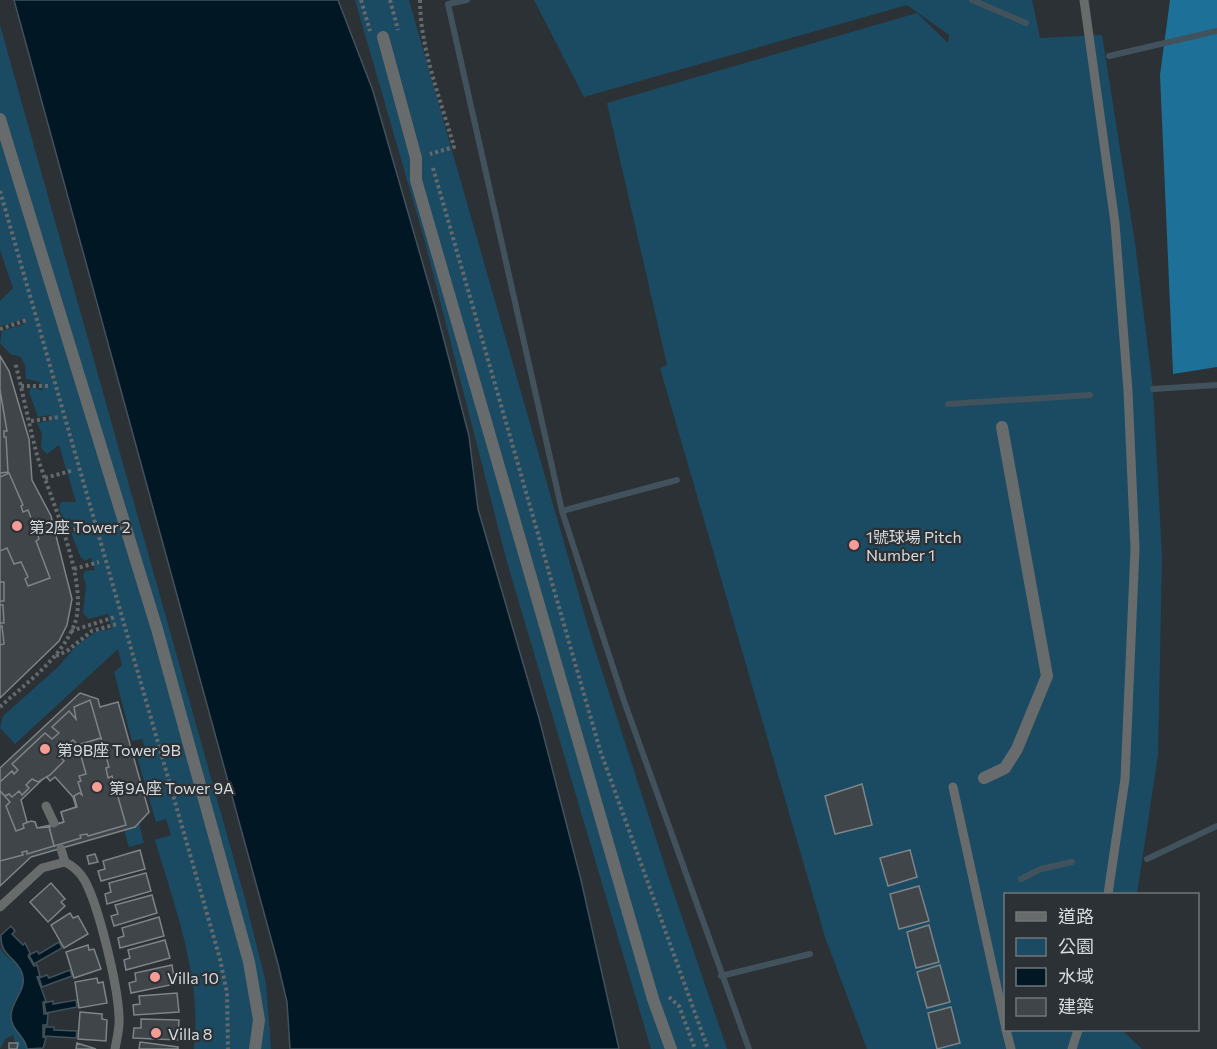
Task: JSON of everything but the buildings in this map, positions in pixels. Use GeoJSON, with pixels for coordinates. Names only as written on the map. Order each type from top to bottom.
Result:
{"type":"FeatureCollection","features":[{"type":"Feature","properties":{"kind":"street"},"geometry":{"type":"LineString","coordinates":[[383,38],[416,158],[416,180],[653,999],[670,1049]]}},
{"type":"Feature","properties":{"kind":"street"},"geometry":{"type":"LineString","coordinates":[[0,119],[157,629],[246,950],[259,1020],[255,1049]]}},
{"type":"Feature","properties":{"kind":"street"},"geometry":{"type":"LineString","coordinates":[[984,778],[1005,768],[1017,749],[1047,676],[1002,427]]}},
{"type":"Feature","properties":{"kind":"lane"},"geometry":{"type":"LineString","coordinates":[[1084,0],[1115,223],[1128,391],[1135,549],[1125,779],[1108,893]]}},
{"type":"Feature","properties":{"kind":"lane"},"geometry":{"type":"LineString","coordinates":[[953,787],[1004,1020]]}},
{"type":"Feature","properties":{"kind":"lane"},"geometry":{"type":"LineString","coordinates":[[46,806],[54,823]]}},
{"type":"Feature","properties":{"kind":"lane"},"geometry":{"type":"LineString","coordinates":[[61,849],[64,862],[80,873],[86,883],[105,946],[118,999],[119,1019],[115,1049]]}},
{"type":"Feature","properties":{"kind":"lane"},"geometry":{"type":"LineString","coordinates":[[0,907],[42,868],[64,862]]}},
{"type":"Feature","properties":{"kind":"lane"},"geometry":{"type":"LineString","coordinates":[[1006,1031],[1011,1049]]}},
{"type":"Feature","properties":{"kind":"lane"},"geometry":{"type":"LineString","coordinates":[[1072,1049],[1077,1031]]}},
{"type":"Feature","properties":{"kind":"path"},"geometry":{"type":"LineString","coordinates":[[390,0],[398,33]]}},
{"type":"Feature","properties":{"kind":"path"},"geometry":{"type":"LineString","coordinates":[[416,158],[454,147],[426,47],[420,18],[420,0]]}},
{"type":"Feature","properties":{"kind":"path"},"geometry":{"type":"LineString","coordinates":[[426,144],[486,345],[600,750],[708,1049]]}},
{"type":"Feature","properties":{"kind":"path"},"geometry":{"type":"LineString","coordinates":[[0,191],[220,959],[228,1002],[228,1049]]}},
{"type":"Feature","properties":{"kind":"path"},"geometry":{"type":"LineString","coordinates":[[0,328],[27,320]]}},
{"type":"Feature","properties":{"kind":"path"},"geometry":{"type":"LineString","coordinates":[[0,707],[55,656],[71,631],[79,596],[74,570],[45,478],[15,362]]}},
{"type":"Feature","properties":{"kind":"path"},"geometry":{"type":"LineString","coordinates":[[21,386],[51,386]]}},
{"type":"Feature","properties":{"kind":"path"},"geometry":{"type":"LineString","coordinates":[[31,421],[59,417]]}},
{"type":"Feature","properties":{"kind":"path"},"geometry":{"type":"LineString","coordinates":[[45,478],[74,470]]}},
{"type":"Feature","properties":{"kind":"path"},"geometry":{"type":"LineString","coordinates":[[62,533],[90,525]]}},
{"type":"Feature","properties":{"kind":"path"},"geometry":{"type":"LineString","coordinates":[[74,570],[99,562]]}},
{"type":"Feature","properties":{"kind":"path"},"geometry":{"type":"LineString","coordinates":[[71,631],[115,617]]}},
{"type":"Feature","properties":{"kind":"path"},"geometry":{"type":"LineString","coordinates":[[55,656],[68,651],[92,631],[117,624]]}},
{"type":"Feature","properties":{"kind":"path"},"geometry":{"type":"LineString","coordinates":[[679,1006],[694,1049]]}},
{"type":"Feature","properties":{"kind":"green space"},"geometry":{"type":"Polygon","coordinates":[[[355,0],[409,0],[591,637],[727,1049],[651,1049],[507,562],[425,242],[355,0]]]}},
{"type":"Feature","properties":{"kind":"green space"},"geometry":{"type":"Polygon","coordinates":[[[534,0],[1032,0],[1040,38],[1102,35],[1135,243],[1153,389],[1162,556],[1158,755],[1137,893],[1004,893],[1004,1031],[1123,1031],[1142,1049],[867,1049],[825,937],[660,368],[667,365],[607,103],[917,13],[948,43],[949,35],[907,5],[584,97],[534,0]]]}},
{"type":"Feature","properties":{"kind":"green space"},"geometry":{"type":"Polygon","coordinates":[[[0,25],[245,899],[266,983],[271,1049],[194,1049],[194,996],[190,969],[178,917],[155,840],[171,835],[166,819],[156,822],[135,750],[145,747],[142,739],[132,741],[114,672],[122,665],[118,649],[15,744],[0,728],[3,716],[58,667],[77,645],[97,631],[112,629],[108,614],[89,619],[83,613],[86,586],[83,575],[85,571],[95,570],[91,557],[86,561],[81,558],[71,533],[83,530],[82,525],[68,528],[59,509],[61,502],[76,502],[59,445],[47,454],[41,448],[42,434],[37,423],[52,420],[50,415],[38,417],[29,392],[32,386],[43,391],[40,382],[26,379],[25,366],[21,357],[10,354],[0,343],[2,331],[24,324],[22,320],[0,326],[0,301],[13,288],[0,250],[0,25]]]}},
{"type":"Feature","properties":{"kind":"green space"},"geometry":{"type":"Polygon","coordinates":[[[139,823],[144,843],[129,847],[124,830],[139,823]]]}},
{"type":"Feature","properties":{"kind":"green space"},"geometry":{"type":"Polygon","coordinates":[[[0,947],[17,964],[23,977],[22,988],[12,1006],[11,1017],[27,1049],[17,1049],[13,1035],[5,1039],[0,1049],[0,947]]]}},
{"type":"Feature","properties":{"kind":"shaded area"},"geometry":{"type":"Polygon","coordinates":[[[1170,0],[1217,0],[1217,367],[1173,374],[1160,75],[1170,0]]]}},
{"type":"Feature","properties":{"kind":"water"},"geometry":{"type":"Polygon","coordinates":[[[14,0],[338,0],[373,91],[437,313],[469,436],[478,509],[539,718],[581,880],[619,1049],[290,1049],[287,1002],[278,964],[14,0]]]}},
{"type":"Feature","properties":{"kind":"water"},"geometry":{"type":"Polygon","coordinates":[[[11,926],[15,931],[12,934],[23,945],[25,943],[30,953],[28,956],[34,966],[37,965],[40,976],[37,977],[46,1001],[43,1002],[44,1014],[48,1014],[47,1025],[43,1025],[43,1037],[46,1038],[43,1048],[27,1049],[12,1021],[12,1010],[23,985],[23,979],[19,967],[3,948],[1,942],[1,935],[11,926]]]}},
{"type":"Feature","properties":{"kind":"water"},"geometry":{"type":"Polygon","coordinates":[[[59,942],[62,948],[34,964],[29,955],[37,951],[39,954],[59,942]]]}},
{"type":"Feature","properties":{"kind":"water"},"geometry":{"type":"Polygon","coordinates":[[[70,970],[72,976],[42,987],[39,978],[47,975],[49,978],[70,970]]]}},
{"type":"Feature","properties":{"kind":"water"},"geometry":{"type":"Polygon","coordinates":[[[76,1000],[77,1007],[46,1013],[44,1003],[53,1001],[53,1004],[76,1000]]]}},
{"type":"Feature","properties":{"kind":"water"},"geometry":{"type":"Polygon","coordinates":[[[45,1027],[54,1027],[54,1030],[77,1031],[76,1038],[44,1036],[45,1027]]]}},
{"type":"Feature","properties":{"kind":"waterway"},"geometry":{"type":"LineString","coordinates":[[467,0],[448,4],[562,511],[624,701],[749,1049]]}},
{"type":"Feature","properties":{"kind":"waterway"},"geometry":{"type":"LineString","coordinates":[[972,0],[1026,23]]}},
{"type":"Feature","properties":{"kind":"waterway"},"geometry":{"type":"LineString","coordinates":[[1109,56],[1217,31]]}},
{"type":"Feature","properties":{"kind":"waterway"},"geometry":{"type":"LineString","coordinates":[[1153,389],[1217,385]]}},
{"type":"Feature","properties":{"kind":"waterway"},"geometry":{"type":"LineString","coordinates":[[948,404],[1090,395]]}},
{"type":"Feature","properties":{"kind":"waterway"},"geometry":{"type":"LineString","coordinates":[[562,511],[677,480]]}},
{"type":"Feature","properties":{"kind":"waterway"},"geometry":{"type":"LineString","coordinates":[[1147,859],[1217,826]]}},
{"type":"Feature","properties":{"kind":"waterway"},"geometry":{"type":"LineString","coordinates":[[1021,879],[1041,869],[1072,862]]}},
{"type":"Feature","properties":{"kind":"waterway"},"geometry":{"type":"LineString","coordinates":[[721,976],[810,954]]}},
{"type":"Feature","properties":{"kind":"place","name":"第2座 Tower 2"},"geometry":{"type":"Point","coordinates":[17,526]}},
{"type":"Feature","properties":{"kind":"place","name":"1號球場 Pitch Number 1"},"geometry":{"type":"Point","coordinates":[854,545]}},
{"type":"Feature","properties":{"kind":"place","name":"第9B座 Tower 9B"},"geometry":{"type":"Point","coordinates":[45,749]}},
{"type":"Feature","properties":{"kind":"place","name":"第9A座 Tower 9A"},"geometry":{"type":"Point","coordinates":[97,787]}},
{"type":"Feature","properties":{"kind":"place","name":"Villa 10"},"geometry":{"type":"Point","coordinates":[155,977]}},
{"type":"Feature","properties":{"kind":"place","name":"Villa 8"},"geometry":{"type":"Point","coordinates":[156,1033]}}]}
